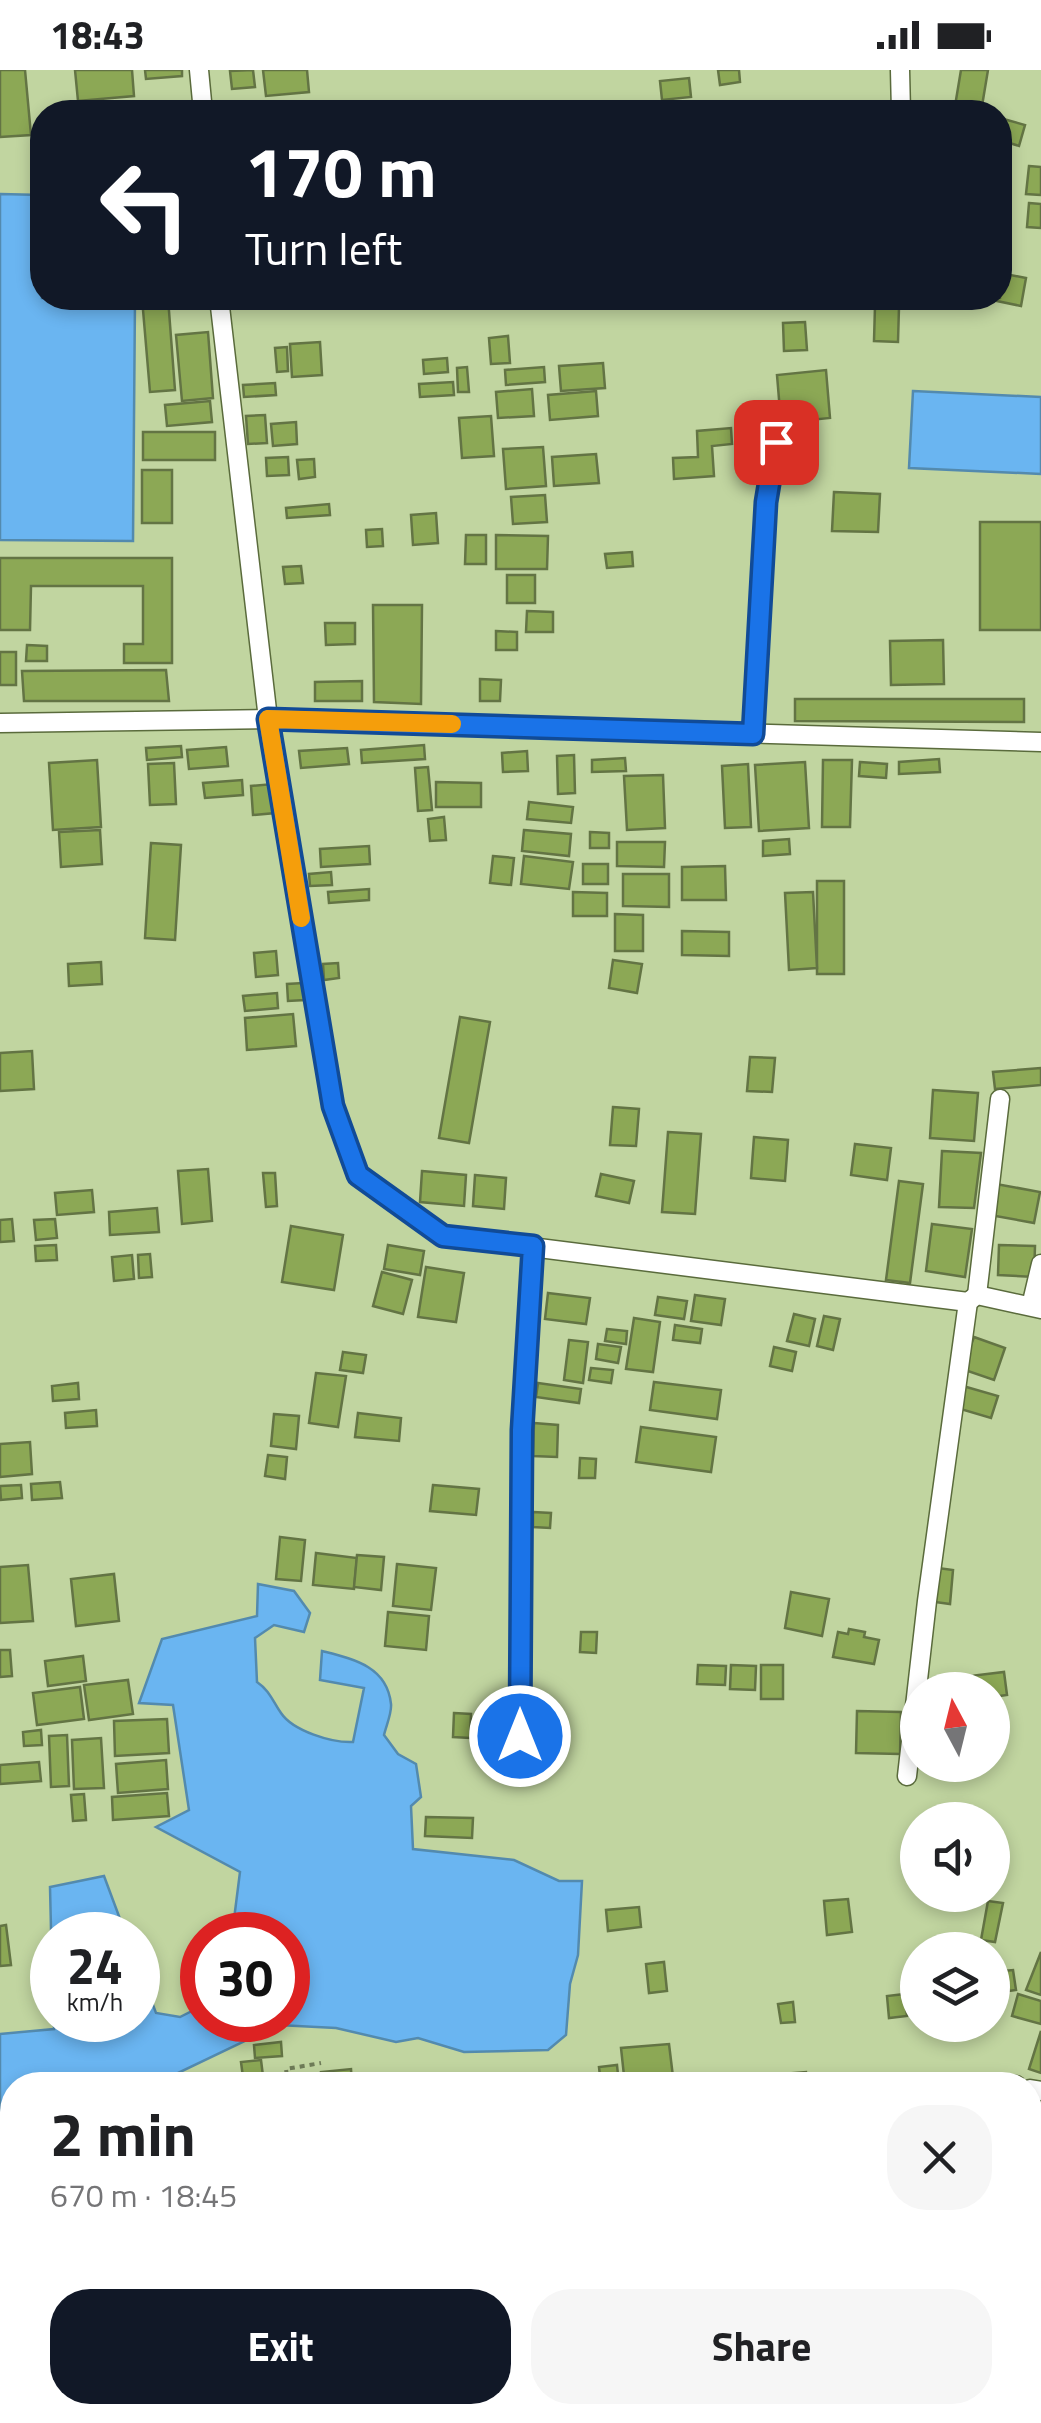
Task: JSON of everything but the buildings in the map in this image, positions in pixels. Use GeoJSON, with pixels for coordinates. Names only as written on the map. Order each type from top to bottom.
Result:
{"type":"FeatureCollection","features":[{"type":"Feature","properties":{"kind":"street"},"geometry":{"type":"LineString","coordinates":[[199,70],[202,100]]}},
{"type":"Feature","properties":{"kind":"street"},"geometry":{"type":"LineString","coordinates":[[900,70],[901,100]]}},
{"type":"Feature","properties":{"kind":"street"},"geometry":{"type":"LineString","coordinates":[[220,310],[268,719],[333,1106],[358,1175],[443,1236],[1036,1308],[1041,1264]]}},
{"type":"Feature","properties":{"kind":"street"},"geometry":{"type":"LineString","coordinates":[[753,734],[766,502],[776,442]]}},
{"type":"Feature","properties":{"kind":"street"},"geometry":{"type":"LineString","coordinates":[[0,723],[268,719],[1041,742]]}},
{"type":"Feature","properties":{"kind":"street"},"geometry":{"type":"LineString","coordinates":[[919,1672],[1000,1099]]}},
{"type":"Feature","properties":{"kind":"street"},"geometry":{"type":"LineString","coordinates":[[520,1736],[521,1449],[533,1246]]}},
{"type":"Feature","properties":{"kind":"path"},"geometry":{"type":"LineString","coordinates":[[286,2072],[286,2068],[321,2063]]}},
{"type":"Feature","properties":{"kind":"water"},"geometry":{"type":"Polygon","coordinates":[[[0,194],[30,195],[30,310],[135,310],[133,541],[0,540],[0,194]]]}},
{"type":"Feature","properties":{"kind":"water"},"geometry":{"type":"Polygon","coordinates":[[[913,391],[1041,397],[1041,474],[909,468],[913,391]]]}},
{"type":"Feature","properties":{"kind":"water"},"geometry":{"type":"Polygon","coordinates":[[[258,1584],[294,1591],[310,1613],[304,1632],[274,1625],[255,1638],[257,1682],[294,1725],[314,1735],[353,1742],[364,1688],[320,1680],[322,1651],[345,1657],[376,1673],[391,1704],[384,1735],[398,1754],[416,1764],[421,1797],[411,1806],[413,1849],[514,1860],[559,1881],[582,1881],[578,1955],[570,1984],[566,2035],[548,2050],[464,2052],[418,2038],[396,2042],[336,2028],[310,2027],[310,1912],[235,1912],[240,1872],[156,1827],[189,1810],[173,1705],[139,1703],[162,1639],[257,1616],[258,1584]]]}},
{"type":"Feature","properties":{"kind":"water"},"geometry":{"type":"Polygon","coordinates":[[[104,1876],[117,1912],[51,1912],[50,1887],[104,1876]]]}},
{"type":"Feature","properties":{"kind":"water"},"geometry":{"type":"Polygon","coordinates":[[[160,2014],[180,2017],[180,2042],[243,2042],[180,2072],[0,2072],[0,2034],[30,2031],[30,2042],[160,2042],[160,2014]]]}},
{"type":"Feature","properties":{"kind":"slow traffic"},"geometry":{"type":"LineString","coordinates":[[301,918],[268,719],[452,724]]}},
{"type":"Feature","properties":{"kind":"route"},"geometry":{"type":"LineString","coordinates":[[520,1736],[522,1430],[533,1246],[443,1236],[358,1175],[333,1106],[268,719],[753,734],[766,502],[776,442]]}}]}
